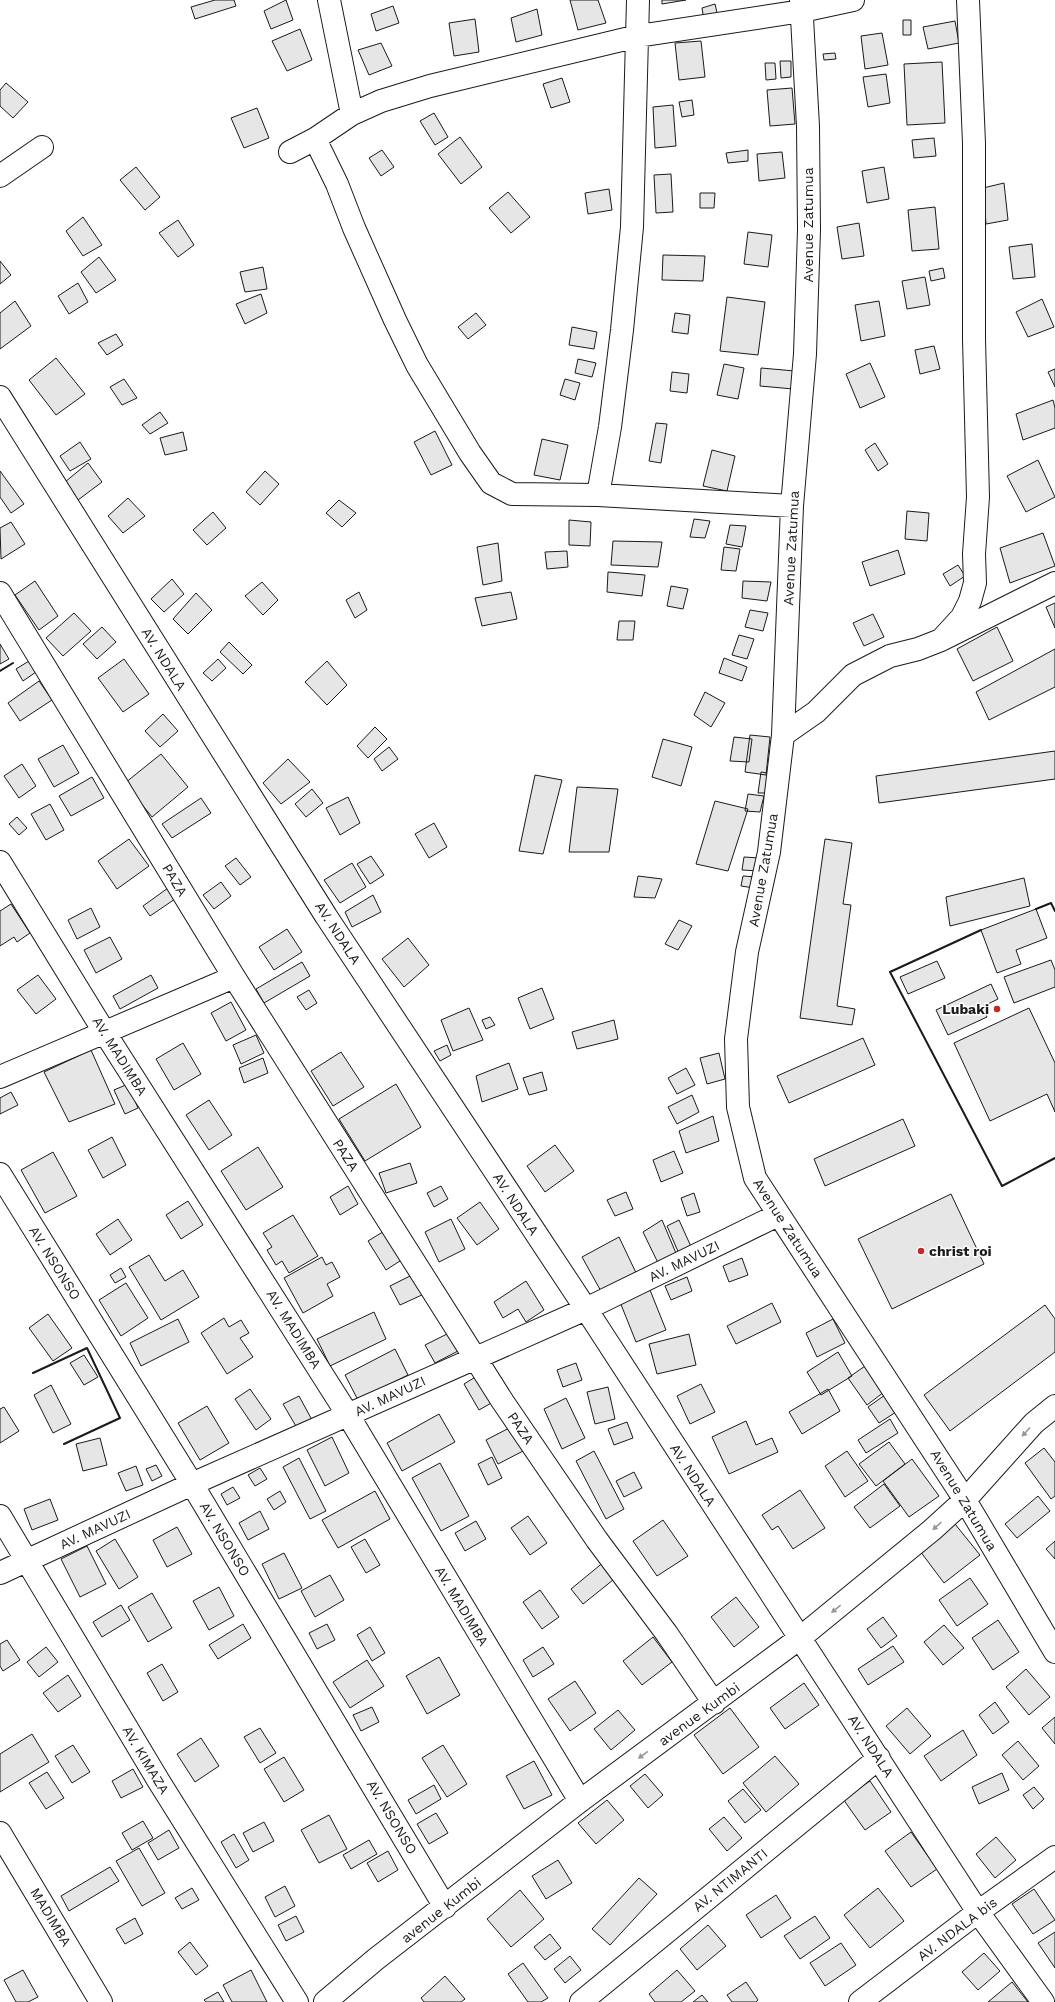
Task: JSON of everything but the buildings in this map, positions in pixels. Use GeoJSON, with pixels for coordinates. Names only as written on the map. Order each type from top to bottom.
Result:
{"type":"FeatureCollection","features":[{"type":"Feature","properties":{"kind":"street"},"geometry":{"type":"LineString","coordinates":[[330,0],[352,114]]}},
{"type":"Feature","properties":{"kind":"street"},"geometry":{"type":"LineString","coordinates":[[598,495],[611,420],[622,330],[632,227],[638,0]]}},
{"type":"Feature","properties":{"kind":"street"},"geometry":{"type":"LineString","coordinates":[[290,152],[315,139],[352,114],[381,100],[430,86],[638,36],[801,5],[852,0]]}},
{"type":"Feature","properties":{"kind":"street"},"geometry":{"type":"LineString","coordinates":[[941,640],[962,617],[970,601],[975,583],[974,554],[978,497],[974,340],[974,144],[968,0]]}},
{"type":"Feature","properties":{"kind":"street","name":"Avenue Zatumua"},"geometry":{"type":"LineString","coordinates":[[801,5],[808,126],[809,230],[805,354],[792,506],[784,735],[769,852],[747,952],[736,1039],[738,1107],[755,1178],[966,1500],[1055,1652]]}},
{"type":"Feature","properties":{"kind":"street"},"geometry":{"type":"LineString","coordinates":[[315,139],[337,184],[354,228],[417,365],[470,453],[491,483],[512,494],[598,495],[792,506]]}},
{"type":"Feature","properties":{"kind":"street"},"geometry":{"type":"LineString","coordinates":[[0,176],[42,147]]}},
{"type":"Feature","properties":{"kind":"street","name":"AV. NDALA"},"geometry":{"type":"LineString","coordinates":[[0,397],[326,916],[586,1309],[978,1912],[1043,2002]]}},
{"type":"Feature","properties":{"kind":"street"},"geometry":{"type":"LineString","coordinates":[[784,735],[816,712],[853,674],[890,656],[918,649],[941,640],[1055,583]]}},
{"type":"Feature","properties":{"kind":"street","name":"PAZA"},"geometry":{"type":"LineString","coordinates":[[0,593],[234,977],[476,1357],[503,1402],[541,1459],[714,1703]]}},
{"type":"Feature","properties":{"kind":"street","name":"AV. MADIMBA"},"geometry":{"type":"LineString","coordinates":[[0,862],[105,1032],[348,1415],[580,1801]]}},
{"type":"Feature","properties":{"kind":"street"},"geometry":{"type":"LineString","coordinates":[[0,1077],[234,977]]}},
{"type":"Feature","properties":{"kind":"street","name":"AV. NSONSO"},"geometry":{"type":"LineString","coordinates":[[0,1174],[192,1484],[445,1907]]}},
{"type":"Feature","properties":{"kind":"street","name":"AV. MAVUZI"},"geometry":{"type":"LineString","coordinates":[[0,1573],[192,1484],[586,1309],[778,1215]]}},
{"type":"Feature","properties":{"kind":"street","name":"avenue Kumbi"},"geometry":{"type":"LineString","coordinates":[[325,2002],[376,1959],[580,1801],[800,1638],[932,1530],[966,1500],[1034,1424],[1055,1406]]}},
{"type":"Feature","properties":{"kind":"street","name":"AV. KIMAZA"},"geometry":{"type":"LineString","coordinates":[[0,1516],[158,1780],[297,2002]]}},
{"type":"Feature","properties":{"kind":"street","name":"AV. NTIMANTI"},"geometry":{"type":"LineString","coordinates":[[582,2002],[879,1758]]}},
{"type":"Feature","properties":{"kind":"street","name":"MADIMBA"},"geometry":{"type":"LineString","coordinates":[[0,1833],[101,2002]]}},
{"type":"Feature","properties":{"kind":"street","name":"AV. NDALA bis"},"geometry":{"type":"LineString","coordinates":[[860,2002],[978,1912],[1055,1857]]}},
{"type":"Feature","properties":{"kind":"wall"},"geometry":{"type":"LineString","coordinates":[[0,671],[13,663]]}},
{"type":"Feature","properties":{"kind":"wall"},"geometry":{"type":"LineString","coordinates":[[1036,909],[1051,903],[1055,911]]}},
{"type":"Feature","properties":{"kind":"wall"},"geometry":{"type":"LineString","coordinates":[[981,930],[890,972],[1002,1186],[1055,1158]]}},
{"type":"Feature","properties":{"kind":"wall"},"geometry":{"type":"LineString","coordinates":[[33,1373],[87,1348],[120,1418],[64,1444]]}},
{"type":"Feature","properties":{"kind":"place","name":"Lubaki"},"geometry":{"type":"Point","coordinates":[997,1009]}},
{"type":"Feature","properties":{"kind":"place","name":"christ roi"},"geometry":{"type":"Point","coordinates":[921,1251]}}]}
